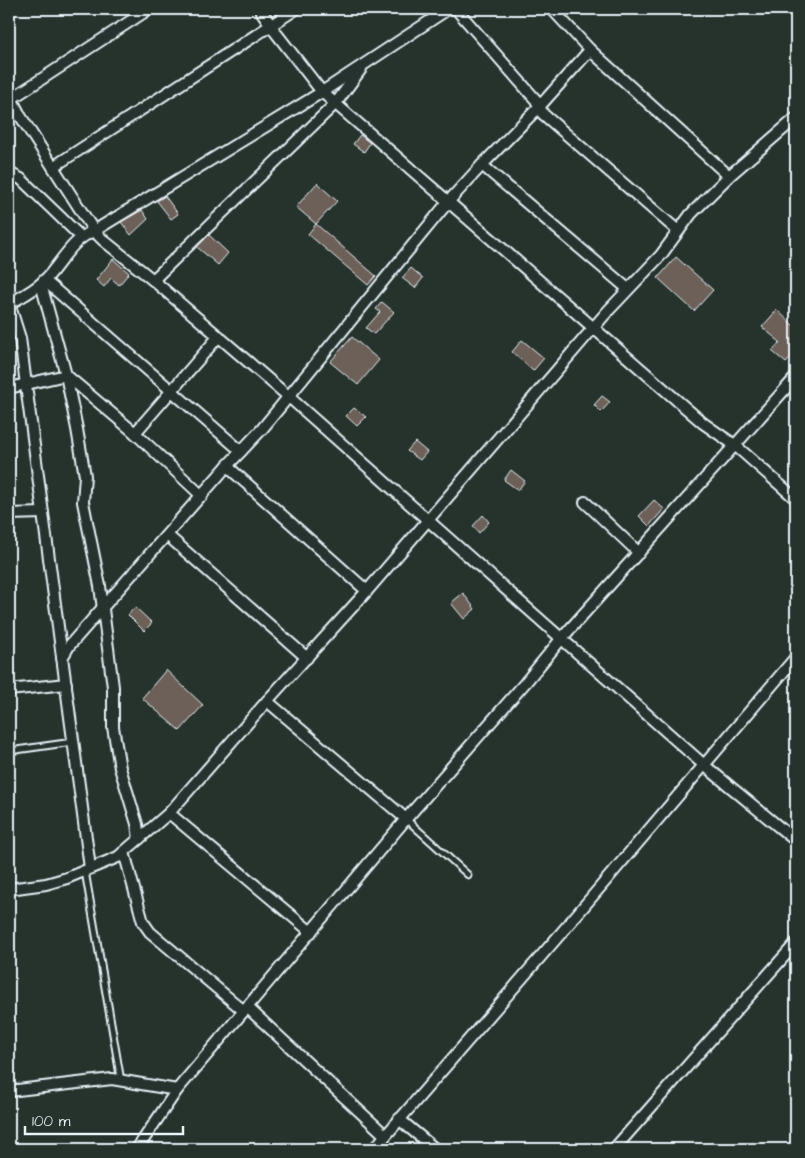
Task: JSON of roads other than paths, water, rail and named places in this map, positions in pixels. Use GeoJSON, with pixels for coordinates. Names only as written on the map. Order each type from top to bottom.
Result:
{"type":"FeatureCollection","features":[{"type":"Feature","properties":{"kind":"street"},"geometry":{"type":"LineString","coordinates":[[149,9],[10,97],[94,231],[289,396],[704,765],[796,841]]}},
{"type":"Feature","properties":{"kind":"street"},"geometry":{"type":"LineString","coordinates":[[260,9],[322,92],[703,423],[736,446],[796,499]]}},
{"type":"Feature","properties":{"kind":"street"},"geometry":{"type":"LineString","coordinates":[[53,167],[296,9]]}},
{"type":"Feature","properties":{"kind":"street"},"geometry":{"type":"LineString","coordinates":[[88,869],[74,742],[20,338],[9,304],[42,282],[81,237],[94,231],[322,92],[448,9]]}},
{"type":"Feature","properties":{"kind":"street"},"geometry":{"type":"LineString","coordinates":[[456,9],[536,100],[543,114],[678,231]]}},
{"type":"Feature","properties":{"kind":"street"},"geometry":{"type":"LineString","coordinates":[[552,9],[590,50],[729,176]]}},
{"type":"Feature","properties":{"kind":"street"},"geometry":{"type":"LineString","coordinates":[[62,658],[69,646],[289,396],[448,202],[539,107],[590,50]]}},
{"type":"Feature","properties":{"kind":"street"},"geometry":{"type":"LineString","coordinates":[[153,280],[336,103],[364,64]]}},
{"type":"Feature","properties":{"kind":"street"},"geometry":{"type":"LineString","coordinates":[[9,889],[46,884],[118,857],[169,813],[367,591],[628,289],[661,254],[691,214],[729,176],[796,118]]}},
{"type":"Feature","properties":{"kind":"street"},"geometry":{"type":"LineString","coordinates":[[482,165],[628,289]]}},
{"type":"Feature","properties":{"kind":"street"},"geometry":{"type":"LineString","coordinates":[[9,173],[21,179],[81,237]]}},
{"type":"Feature","properties":{"kind":"street"},"geometry":{"type":"LineString","coordinates":[[42,282],[66,375],[86,476],[83,502],[100,586],[112,687],[112,727],[120,768],[136,818],[139,839]]}},
{"type":"Feature","properties":{"kind":"street"},"geometry":{"type":"LineString","coordinates":[[42,282],[242,451]]}},
{"type":"Feature","properties":{"kind":"street"},"geometry":{"type":"LineString","coordinates":[[135,433],[219,336]]}},
{"type":"Feature","properties":{"kind":"street"},"geometry":{"type":"LineString","coordinates":[[9,388],[66,375]]}},
{"type":"Feature","properties":{"kind":"street"},"geometry":{"type":"LineString","coordinates":[[66,375],[135,433],[202,496]]}},
{"type":"Feature","properties":{"kind":"street"},"geometry":{"type":"LineString","coordinates":[[137,1149],[177,1090],[406,819],[562,638],[796,377]]}},
{"type":"Feature","properties":{"kind":"street"},"geometry":{"type":"LineString","coordinates":[[227,466],[367,591]]}},
{"type":"Feature","properties":{"kind":"street"},"geometry":{"type":"LineString","coordinates":[[585,502],[639,553]]}},
{"type":"Feature","properties":{"kind":"street"},"geometry":{"type":"LineString","coordinates":[[9,514],[43,512]]}},
{"type":"Feature","properties":{"kind":"street"},"geometry":{"type":"LineString","coordinates":[[167,535],[306,658]]}},
{"type":"Feature","properties":{"kind":"street"},"geometry":{"type":"LineString","coordinates":[[374,1149],[796,657]]}},
{"type":"Feature","properties":{"kind":"street"},"geometry":{"type":"LineString","coordinates":[[9,690],[66,684]]}},
{"type":"Feature","properties":{"kind":"street"},"geometry":{"type":"LineString","coordinates":[[267,701],[406,819]]}},
{"type":"Feature","properties":{"kind":"street"},"geometry":{"type":"LineString","coordinates":[[169,813],[311,932]]}},
{"type":"Feature","properties":{"kind":"street"},"geometry":{"type":"LineString","coordinates":[[124,852],[143,922],[150,932],[246,1009],[385,1135]]}},
{"type":"Feature","properties":{"kind":"street"},"geometry":{"type":"LineString","coordinates":[[614,1149],[796,943]]}},
{"type":"Feature","properties":{"kind":"street"},"geometry":{"type":"LineString","coordinates":[[9,1092],[112,1079],[177,1090]]}},
{"type":"Feature","properties":{"kind":"street"},"geometry":{"type":"LineString","coordinates":[[399,1120],[435,1149]]}},
{"type":"Feature","properties":{"kind":"lane"},"geometry":{"type":"LineString","coordinates":[[9,751],[74,742]]}},
{"type":"Feature","properties":{"kind":"lane"},"geometry":{"type":"LineString","coordinates":[[406,819],[468,876]]}},
{"type":"Feature","properties":{"kind":"lane"},"geometry":{"type":"LineString","coordinates":[[88,869],[121,1081]]}}]}
